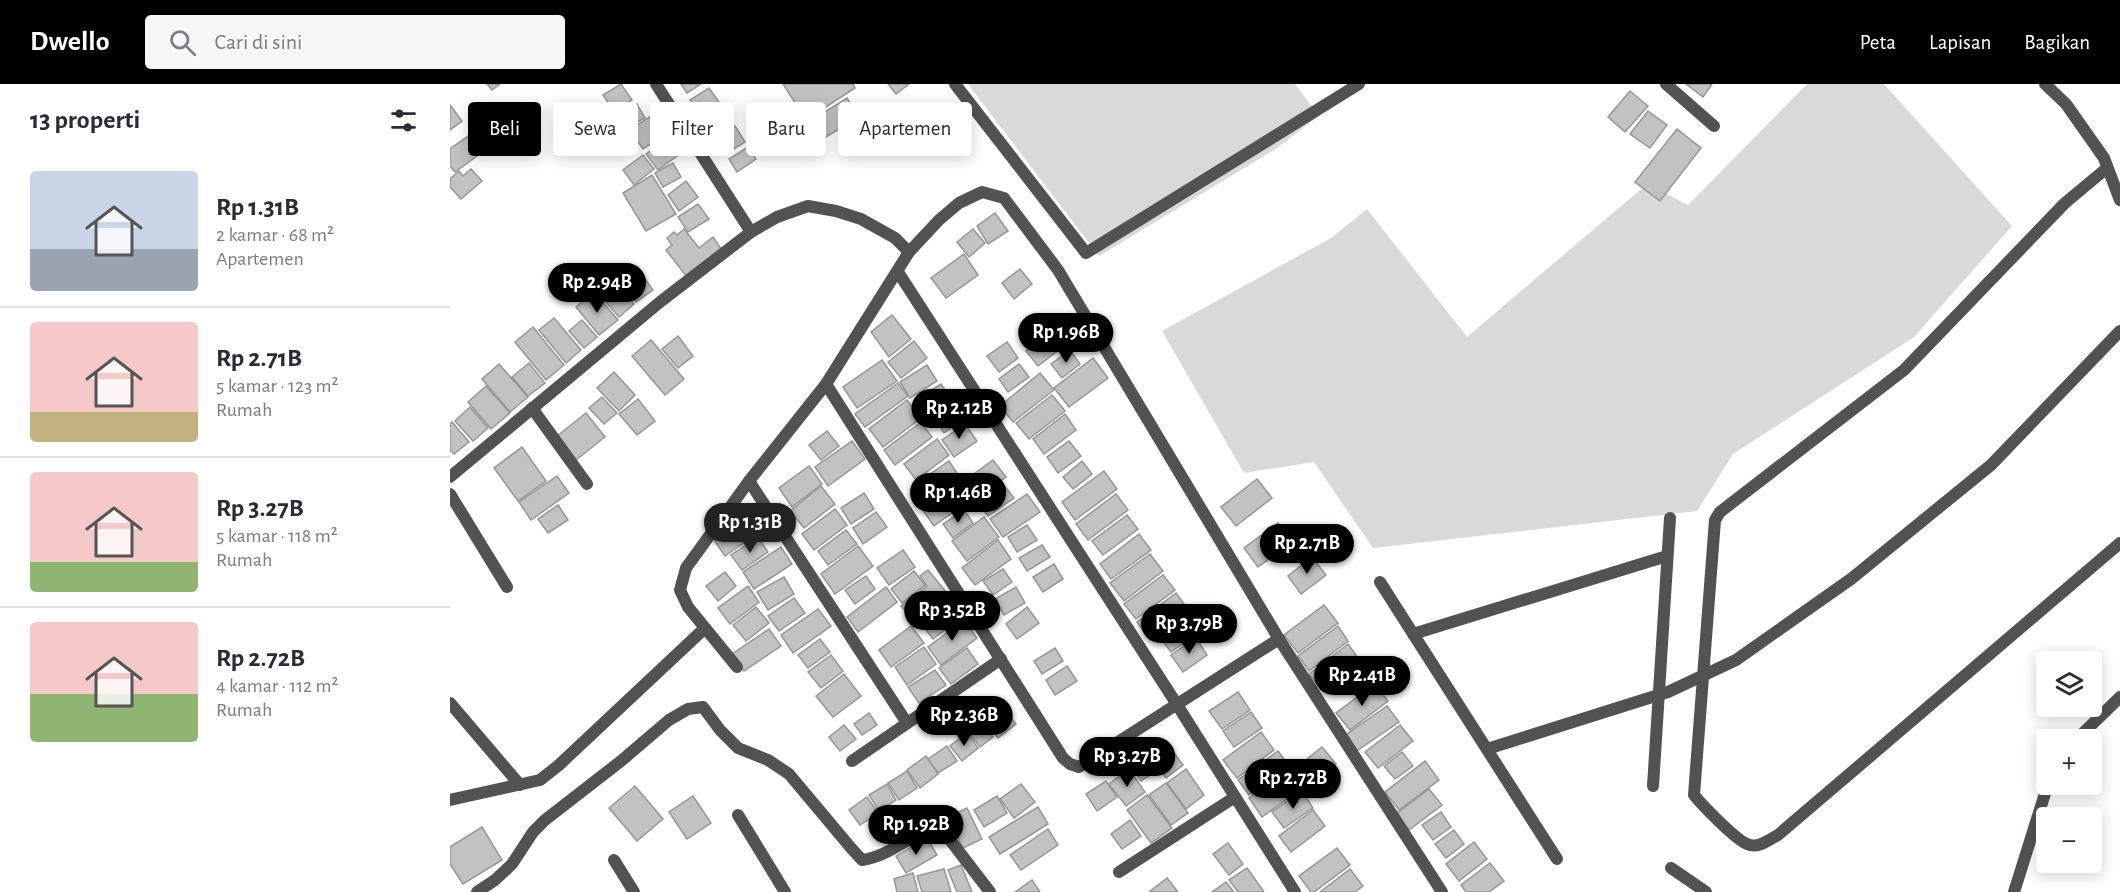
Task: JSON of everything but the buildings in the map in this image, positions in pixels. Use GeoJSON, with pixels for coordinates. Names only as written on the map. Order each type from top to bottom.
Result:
{"type":"FeatureCollection","features":[{"type":"Feature","properties":{"kind":"street"},"geometry":{"type":"LineString","coordinates":[[656,84],[751,232]]}},
{"type":"Feature","properties":{"kind":"street"},"geometry":{"type":"LineString","coordinates":[[955,84],[1086,253],[1359,84]]}},
{"type":"Feature","properties":{"kind":"street"},"geometry":{"type":"LineString","coordinates":[[1666,84],[1714,126]]}},
{"type":"Feature","properties":{"kind":"street"},"geometry":{"type":"LineString","coordinates":[[2046,84],[2066,104],[2106,163],[2120,200]]}},
{"type":"Feature","properties":{"kind":"street"},"geometry":{"type":"LineString","coordinates":[[2106,163],[2064,203],[1904,370],[1720,513],[1715,520],[1699,678],[1694,795],[1704,808],[1748,844],[1762,844],[1778,835],[2120,543]]}},
{"type":"Feature","properties":{"kind":"street"},"geometry":{"type":"LineString","coordinates":[[736,667],[688,607],[680,590],[686,568],[749,482],[826,384],[909,252],[939,220],[959,203],[982,192],[1004,198],[1058,270],[1279,639],[1442,892]]}},
{"type":"Feature","properties":{"kind":"street"},"geometry":{"type":"LineString","coordinates":[[450,477],[660,302],[751,232],[777,217],[808,206],[836,211],[861,219],[895,238],[909,252]]}},
{"type":"Feature","properties":{"kind":"street"},"geometry":{"type":"LineString","coordinates":[[898,272],[1176,703],[1294,892]]}},
{"type":"Feature","properties":{"kind":"street"},"geometry":{"type":"LineString","coordinates":[[1487,749],[1664,693],[1736,660],[1851,579],[1991,465],[2120,332]]}},
{"type":"Feature","properties":{"kind":"street"},"geometry":{"type":"LineString","coordinates":[[826,384],[1063,758],[1070,764],[1079,767],[1279,639]]}},
{"type":"Feature","properties":{"kind":"street"},"geometry":{"type":"LineString","coordinates":[[532,408],[587,484]]}},
{"type":"Feature","properties":{"kind":"street"},"geometry":{"type":"LineString","coordinates":[[749,482],[907,723]]}},
{"type":"Feature","properties":{"kind":"street"},"geometry":{"type":"LineString","coordinates":[[450,494],[507,587]]}},
{"type":"Feature","properties":{"kind":"street"},"geometry":{"type":"LineString","coordinates":[[1653,786],[1664,693],[1670,518]]}},
{"type":"Feature","properties":{"kind":"street"},"geometry":{"type":"LineString","coordinates":[[1413,634],[1667,556]]}},
{"type":"Feature","properties":{"kind":"street"},"geometry":{"type":"LineString","coordinates":[[1380,582],[1557,859]]}},
{"type":"Feature","properties":{"kind":"street"},"geometry":{"type":"LineString","coordinates":[[450,800],[540,780],[560,765],[705,628]]}},
{"type":"Feature","properties":{"kind":"street"},"geometry":{"type":"LineString","coordinates":[[852,761],[1001,659]]}},
{"type":"Feature","properties":{"kind":"street"},"geometry":{"type":"LineString","coordinates":[[2087,729],[2120,697]]}},
{"type":"Feature","properties":{"kind":"street"},"geometry":{"type":"LineString","coordinates":[[450,703],[519,785]]}},
{"type":"Feature","properties":{"kind":"street"},"geometry":{"type":"LineString","coordinates":[[477,892],[495,880],[512,864],[533,832],[545,820],[669,720],[688,709],[703,707],[720,730],[738,748],[768,760],[789,774],[862,860],[876,858],[916,834],[935,826],[947,836],[990,892]]}},
{"type":"Feature","properties":{"kind":"street"},"geometry":{"type":"LineString","coordinates":[[2014,892],[2045,795]]}},
{"type":"Feature","properties":{"kind":"street"},"geometry":{"type":"LineString","coordinates":[[1119,872],[1235,797]]}},
{"type":"Feature","properties":{"kind":"street"},"geometry":{"type":"LineString","coordinates":[[738,815],[785,892]]}},
{"type":"Feature","properties":{"kind":"street"},"geometry":{"type":"LineString","coordinates":[[614,860],[634,892]]}},
{"type":"Feature","properties":{"kind":"street"},"geometry":{"type":"LineString","coordinates":[[1671,868],[1706,892]]}},
{"type":"Feature","properties":{"kind":"shaded area"},"geometry":{"type":"Polygon","coordinates":[[[968,84],[1295,84],[1319,116],[1274,150],[1099,256],[968,84]]]}},
{"type":"Feature","properties":{"kind":"shaded area"},"geometry":{"type":"Polygon","coordinates":[[[1807,84],[1884,84],[2012,226],[1914,337],[1733,454],[1697,511],[1373,548],[1314,462],[1244,473],[1162,331],[1331,238],[1367,209],[1467,337],[1647,184],[1688,205],[1807,84]]]}}]}
